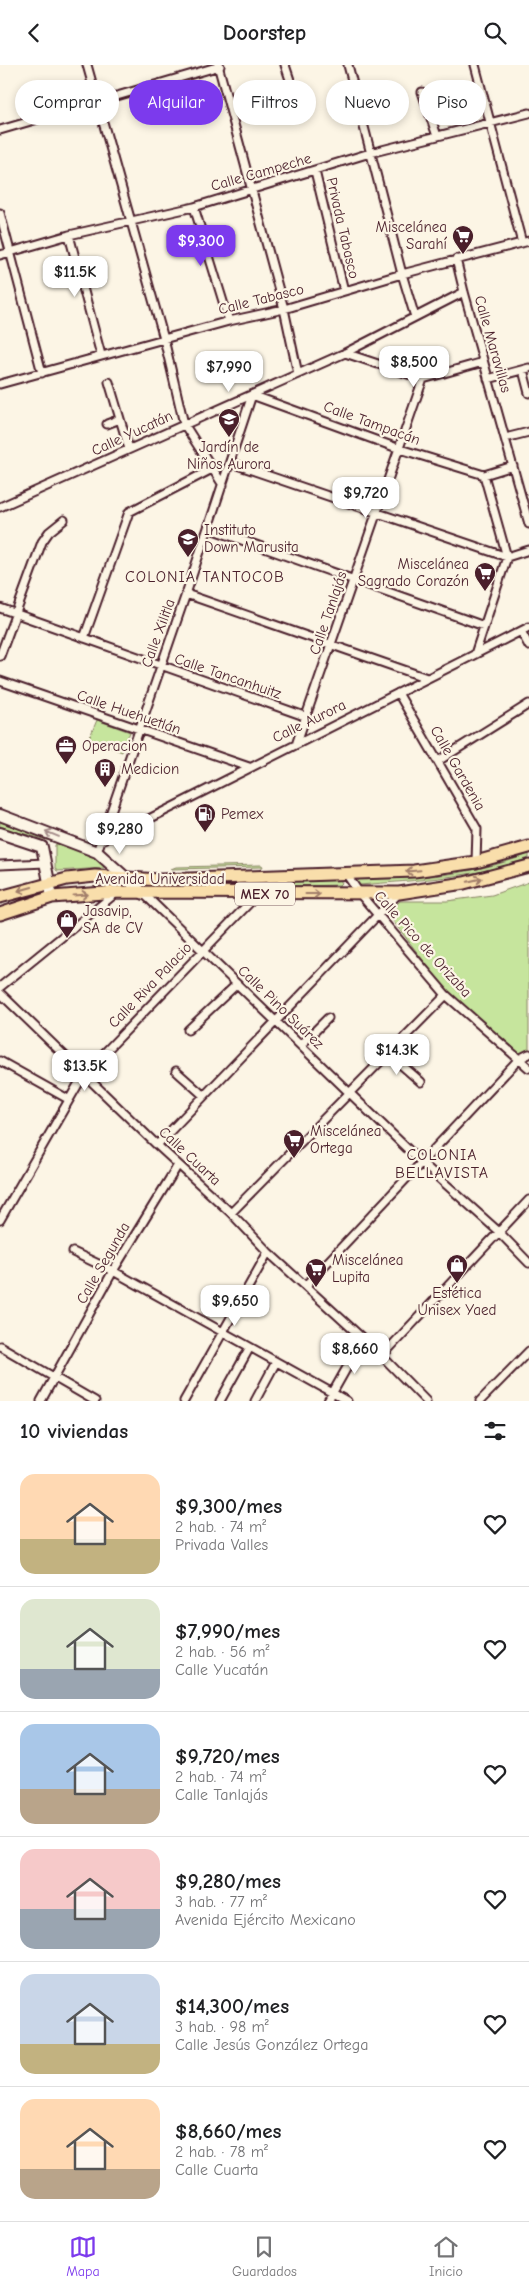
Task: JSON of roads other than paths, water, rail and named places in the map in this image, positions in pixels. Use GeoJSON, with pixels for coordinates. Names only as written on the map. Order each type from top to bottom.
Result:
{"type":"FeatureCollection","features":[{"type":"Feature","properties":{"kind":"main road"},"geometry":{"type":"LineString","coordinates":[[0,815],[97,852],[144,894]]}},
{"type":"Feature","properties":{"kind":"main road"},"geometry":{"type":"LineString","coordinates":[[0,833],[42,847],[52,897]]}},
{"type":"Feature","properties":{"kind":"main road","name":"Avenida Universidad"},"geometry":{"type":"LineString","coordinates":[[0,897],[50,883],[95,876],[160,880],[347,875],[414,871],[476,862],[529,847]]}},
{"type":"Feature","properties":{"kind":"main road","name":"Avenida Universidad"},"geometry":{"type":"LineString","coordinates":[[0,914],[52,897],[116,892],[144,894],[399,893],[464,883],[529,866]]}},
{"type":"Feature","properties":{"kind":"street"},"geometry":{"type":"LineString","coordinates":[[87,65],[91,80]]}},
{"type":"Feature","properties":{"kind":"street"},"geometry":{"type":"LineString","coordinates":[[119,96],[220,65],[250,188],[284,309],[298,374]]}},
{"type":"Feature","properties":{"kind":"street"},"geometry":{"type":"LineString","coordinates":[[285,65],[290,80]]}},
{"type":"Feature","properties":{"kind":"street"},"geometry":{"type":"LineString","coordinates":[[348,65],[402,273],[416,317]]}},
{"type":"Feature","properties":{"kind":"street"},"geometry":{"type":"LineString","coordinates":[[478,66],[490,123],[526,242]]}},
{"type":"Feature","properties":{"kind":"street","name":"Calle Campeche"},"geometry":{"type":"LineString","coordinates":[[0,255],[69,235],[194,207],[250,188],[315,171],[370,153],[529,113]]}},
{"type":"Feature","properties":{"kind":"street"},"geometry":{"type":"LineString","coordinates":[[0,130],[18,125]]}},
{"type":"Feature","properties":{"kind":"street"},"geometry":{"type":"LineString","coordinates":[[104,125],[164,339],[184,424],[223,485]]}},
{"type":"Feature","properties":{"kind":"street"},"geometry":{"type":"LineString","coordinates":[[433,125],[437,136]]}},
{"type":"Feature","properties":{"kind":"street","name":"Privada Tabasco"},"geometry":{"type":"LineString","coordinates":[[315,171],[344,291]]}},
{"type":"Feature","properties":{"kind":"street"},"geometry":{"type":"LineString","coordinates":[[194,207],[229,321]]}},
{"type":"Feature","properties":{"kind":"street"},"geometry":{"type":"LineString","coordinates":[[0,213],[42,373]]}},
{"type":"Feature","properties":{"kind":"street"},"geometry":{"type":"LineString","coordinates":[[69,235],[101,355]]}},
{"type":"Feature","properties":{"kind":"street","name":"Calle Tabasco"},"geometry":{"type":"LineString","coordinates":[[0,384],[229,321],[284,309],[402,273],[526,242]]}},
{"type":"Feature","properties":{"kind":"street","name":"Calle Maravillas"},"geometry":{"type":"LineString","coordinates":[[456,259],[529,523]]}},
{"type":"Feature","properties":{"kind":"street","name":"Calle Yucatán"},"geometry":{"type":"LineString","coordinates":[[0,507],[345,353],[464,291]]}},
{"type":"Feature","properties":{"kind":"street"},"geometry":{"type":"LineString","coordinates":[[345,353],[423,379],[483,361]]}},
{"type":"Feature","properties":{"kind":"street"},"geometry":{"type":"LineString","coordinates":[[488,379],[526,369],[529,393]]}},
{"type":"Feature","properties":{"kind":"street","name":"Calle Tanlajás"},"geometry":{"type":"LineString","coordinates":[[297,742],[333,644],[423,379]]}},
{"type":"Feature","properties":{"kind":"street"},"geometry":{"type":"LineString","coordinates":[[109,382],[129,449]]}},
{"type":"Feature","properties":{"kind":"street","name":"Calle Tampacán"},"geometry":{"type":"LineString","coordinates":[[252,395],[400,449],[484,475]]}},
{"type":"Feature","properties":{"kind":"street","name":"Calle Xilitla"},"geometry":{"type":"LineString","coordinates":[[97,852],[231,463],[252,395]]}},
{"type":"Feature","properties":{"kind":"street"},"geometry":{"type":"LineString","coordinates":[[107,425],[120,419]]}},
{"type":"Feature","properties":{"kind":"street"},"geometry":{"type":"LineString","coordinates":[[505,438],[529,432]]}},
{"type":"Feature","properties":{"kind":"street"},"geometry":{"type":"LineString","coordinates":[[231,463],[507,557],[529,550]]}},
{"type":"Feature","properties":{"kind":"street"},"geometry":{"type":"LineString","coordinates":[[475,653],[507,557],[484,475],[514,466]]}},
{"type":"Feature","properties":{"kind":"street"},"geometry":{"type":"LineString","coordinates":[[84,638],[129,513],[212,469]]}},
{"type":"Feature","properties":{"kind":"street"},"geometry":{"type":"LineString","coordinates":[[521,494],[529,492]]}},
{"type":"Feature","properties":{"kind":"street"},"geometry":{"type":"LineString","coordinates":[[0,655],[42,542],[49,532],[64,520]]}},
{"type":"Feature","properties":{"kind":"street"},"geometry":{"type":"LineString","coordinates":[[208,528],[484,626]]}},
{"type":"Feature","properties":{"kind":"street"},"geometry":{"type":"LineString","coordinates":[[186,594],[427,678]]}},
{"type":"Feature","properties":{"kind":"street","name":"Calle Tancanhuitz"},"geometry":{"type":"LineString","coordinates":[[0,608],[160,667],[307,717]]}},
{"type":"Feature","properties":{"kind":"street","name":"Calle Aurora"},"geometry":{"type":"LineString","coordinates":[[102,840],[130,828],[297,742],[529,627]]}},
{"type":"Feature","properties":{"kind":"street"},"geometry":{"type":"LineString","coordinates":[[521,631],[529,646]]}},
{"type":"Feature","properties":{"kind":"street","name":"Calle Huehuetlán"},"geometry":{"type":"LineString","coordinates":[[0,681],[139,731],[249,767]]}},
{"type":"Feature","properties":{"kind":"street","name":"Calle Gardenia"},"geometry":{"type":"LineString","coordinates":[[398,693],[477,829],[476,862]]}},
{"type":"Feature","properties":{"kind":"street"},"geometry":{"type":"LineString","coordinates":[[438,761],[529,704]]}},
{"type":"Feature","properties":{"kind":"street"},"geometry":{"type":"LineString","coordinates":[[0,865],[46,863]]}},
{"type":"Feature","properties":{"kind":"street","name":"Calle Pico de Orizaba"},"geometry":{"type":"LineString","coordinates":[[347,875],[360,894],[446,995],[529,1068]]}},
{"type":"Feature","properties":{"kind":"street"},"geometry":{"type":"LineString","coordinates":[[0,987],[116,892]]}},
{"type":"Feature","properties":{"kind":"street"},"geometry":{"type":"LineString","coordinates":[[157,1145],[399,893]]}},
{"type":"Feature","properties":{"kind":"street","name":"Calle Pino Suárez"},"geometry":{"type":"LineString","coordinates":[[144,894],[422,1162],[498,1231],[529,1263]]}},
{"type":"Feature","properties":{"kind":"street","name":"Calle Riva Palacio"},"geometry":{"type":"LineString","coordinates":[[0,1219],[3,1209],[84,1074],[258,894]]}},
{"type":"Feature","properties":{"kind":"street"},"geometry":{"type":"LineString","coordinates":[[188,1031],[237,984]]}},
{"type":"Feature","properties":{"kind":"street","name":"Calle Cuarta"},"geometry":{"type":"LineString","coordinates":[[0,993],[157,1145],[231,1213],[268,1252],[382,1356],[426,1401]]}},
{"type":"Feature","properties":{"kind":"street"},"geometry":{"type":"LineString","coordinates":[[231,1213],[446,995]]}},
{"type":"Feature","properties":{"kind":"street"},"geometry":{"type":"LineString","coordinates":[[300,1045],[328,1018]]}},
{"type":"Feature","properties":{"kind":"street"},"geometry":{"type":"LineString","coordinates":[[389,1053],[421,1082]]}},
{"type":"Feature","properties":{"kind":"street"},"geometry":{"type":"LineString","coordinates":[[306,1285],[520,1059],[529,1054]]}},
{"type":"Feature","properties":{"kind":"street"},"geometry":{"type":"LineString","coordinates":[[0,1061],[68,1099]]}},
{"type":"Feature","properties":{"kind":"street"},"geometry":{"type":"LineString","coordinates":[[176,1071],[204,1096]]}},
{"type":"Feature","properties":{"kind":"street","name":"Calle Segunda"},"geometry":{"type":"LineString","coordinates":[[41,1401],[113,1271],[178,1165]]}},
{"type":"Feature","properties":{"kind":"street"},"geometry":{"type":"LineString","coordinates":[[382,1356],[529,1200]]}},
{"type":"Feature","properties":{"kind":"street"},"geometry":{"type":"LineString","coordinates":[[74,1252],[113,1271],[347,1401]]}},
{"type":"Feature","properties":{"kind":"street"},"geometry":{"type":"LineString","coordinates":[[184,1401],[268,1252]]}},
{"type":"Feature","properties":{"kind":"street"},"geometry":{"type":"LineString","coordinates":[[328,1401],[362,1339]]}},
{"type":"Feature","properties":{"kind":"street"},"geometry":{"type":"LineString","coordinates":[[0,1346],[95,1401]]}},
{"type":"Feature","properties":{"kind":"street"},"geometry":{"type":"LineString","coordinates":[[220,1401],[250,1347]]}},
{"type":"Feature","properties":{"kind":"street"},"geometry":{"type":"LineString","coordinates":[[480,1401],[529,1351]]}},
{"type":"Feature","properties":{"kind":"street"},"geometry":{"type":"LineString","coordinates":[[255,1401],[276,1362]]}},
{"type":"Feature","properties":{"kind":"place","name":"Miscelánea Sarahí"},"geometry":{"type":"Point","coordinates":[463,255]}},
{"type":"Feature","properties":{"kind":"place","name":"Jardín de Niños Aurora"},"geometry":{"type":"Point","coordinates":[229,438]}},
{"type":"Feature","properties":{"kind":"place","name":"Instituto Down Marusita"},"geometry":{"type":"Point","coordinates":[188,558]}},
{"type":"Feature","properties":{"kind":"place","name":"Miscelánea Sagrado Corazón"},"geometry":{"type":"Point","coordinates":[485,592]}},
{"type":"Feature","properties":{"kind":"place","name":"Operacion"},"geometry":{"type":"Point","coordinates":[66,765]}},
{"type":"Feature","properties":{"kind":"place","name":"Medicion"},"geometry":{"type":"Point","coordinates":[105,788]}},
{"type":"Feature","properties":{"kind":"place","name":"Pemex"},"geometry":{"type":"Point","coordinates":[205,833]}},
{"type":"Feature","properties":{"kind":"place","name":"Jasavip, SA de CV"},"geometry":{"type":"Point","coordinates":[67,939]}},
{"type":"Feature","properties":{"kind":"place","name":"Miscelánea Ortega"},"geometry":{"type":"Point","coordinates":[294,1159]}},
{"type":"Feature","properties":{"kind":"place","name":"Estética Unisex Yaed"},"geometry":{"type":"Point","coordinates":[457,1284]}},
{"type":"Feature","properties":{"kind":"place","name":"Miscelánea Lupita"},"geometry":{"type":"Point","coordinates":[316,1288]}},
{"type":"Feature","properties":{"kind":"district","name":"COLONIA TANTOCOB"},"geometry":{"type":"Point","coordinates":[205,576]}},
{"type":"Feature","properties":{"kind":"district","name":"COLONIA BELLAVISTA"},"geometry":{"type":"Point","coordinates":[442,1163]}}]}
